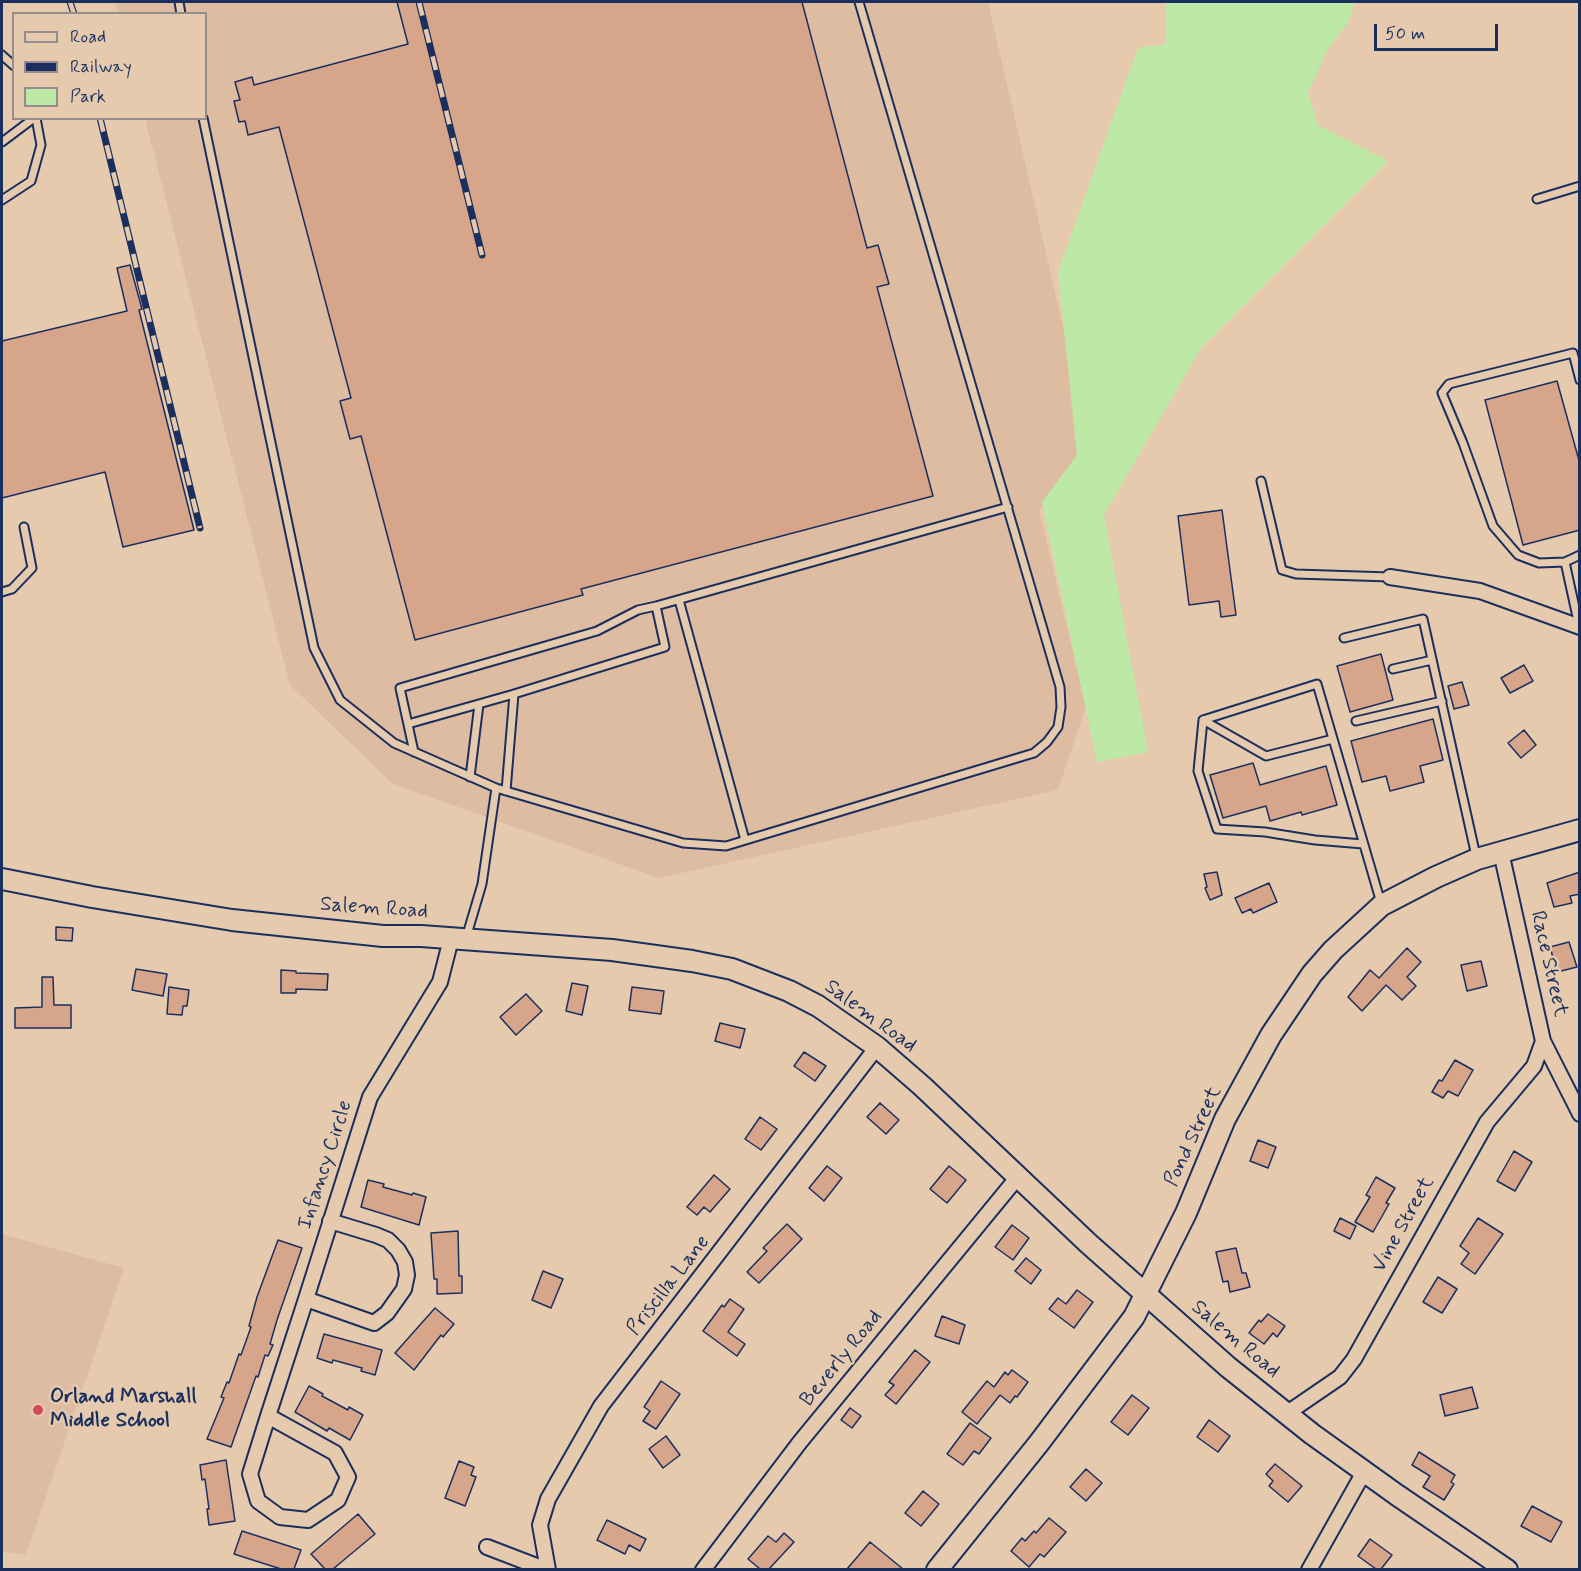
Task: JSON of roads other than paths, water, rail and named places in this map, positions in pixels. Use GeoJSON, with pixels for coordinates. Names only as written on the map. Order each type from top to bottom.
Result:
{"type":"FeatureCollection","features":[{"type":"Feature","properties":{"kind":"main road","name":"Pond Street"},"geometry":{"type":"LineString","coordinates":[[937,1569],[1039,1443],[1134,1317],[1186,1213],[1226,1119],[1271,1035],[1312,974],[1333,950],[1382,905],[1477,859],[1580,830]]}},
{"type":"Feature","properties":{"kind":"main road","name":"Salem Road"},"geometry":{"type":"LineString","coordinates":[[2,879],[92,897],[232,920],[382,936],[421,936],[612,950],[692,961],[732,969],[789,991],[818,1006],[877,1047],[922,1086],[1017,1178],[1145,1294],[1286,1414],[1364,1472],[1507,1569]]}},
{"type":"Feature","properties":{"kind":"street"},"geometry":{"type":"LineString","coordinates":[[1390,577],[1480,591],[1579,626]]}},
{"type":"Feature","properties":{"kind":"street","name":"Race Street"},"geometry":{"type":"LineString","coordinates":[[1501,852],[1543,1041],[1580,1114]]}},
{"type":"Feature","properties":{"kind":"street","name":"Infancy Circle"},"geometry":{"type":"LineString","coordinates":[[268,1416],[335,1453],[348,1477],[338,1500],[308,1520],[280,1517],[258,1502],[250,1474],[268,1416],[306,1299],[330,1221],[370,1097],[440,982],[458,940]]}},
{"type":"Feature","properties":{"kind":"street","name":"Vine Street"},"geometry":{"type":"LineString","coordinates":[[1286,1414],[1340,1377],[1354,1359],[1482,1131],[1513,1089],[1534,1066],[1543,1041]]}},
{"type":"Feature","properties":{"kind":"street","name":"Priscilla Lane"},"geometry":{"type":"LineString","coordinates":[[547,1569],[540,1525],[548,1499],[600,1406],[681,1304],[877,1047]]}},
{"type":"Feature","properties":{"kind":"street","name":"Beverly Road"},"geometry":{"type":"LineString","coordinates":[[703,1569],[800,1442],[1017,1178]]}},
{"type":"Feature","properties":{"kind":"street"},"geometry":{"type":"LineString","coordinates":[[306,1299],[374,1323],[387,1313],[404,1289],[405,1262],[393,1245],[376,1235],[330,1221]]}},
{"type":"Feature","properties":{"kind":"street"},"geometry":{"type":"LineString","coordinates":[[1309,1569],[1364,1472]]}},
{"type":"Feature","properties":{"kind":"street"},"geometry":{"type":"LineString","coordinates":[[487,1547],[547,1569]]}},
{"type":"Feature","properties":{"kind":"lane"},"geometry":{"type":"LineString","coordinates":[[203,120],[314,648],[340,700],[394,743],[496,788],[683,843],[726,846],[1034,753],[1047,742],[1058,727],[1061,707],[1060,687],[859,2]]}},
{"type":"Feature","properties":{"kind":"lane"},"geometry":{"type":"LineString","coordinates":[[2,142],[32,120]]}},
{"type":"Feature","properties":{"kind":"lane"},"geometry":{"type":"LineString","coordinates":[[2,200],[31,181],[40,145],[35,120]]}},
{"type":"Feature","properties":{"kind":"lane"},"geometry":{"type":"LineString","coordinates":[[1536,200],[1580,186]]}},
{"type":"Feature","properties":{"kind":"lane"},"geometry":{"type":"LineString","coordinates":[[1580,380],[1573,353],[1449,384],[1442,393],[1493,526],[1518,555],[1539,563],[1565,562],[1580,555]]}},
{"type":"Feature","properties":{"kind":"lane"},"geometry":{"type":"LineString","coordinates":[[1261,482],[1282,570],[1296,574],[1390,577]]}},
{"type":"Feature","properties":{"kind":"lane"},"geometry":{"type":"LineString","coordinates":[[414,752],[400,688],[597,631],[638,610],[1008,507]]}},
{"type":"Feature","properties":{"kind":"lane"},"geometry":{"type":"LineString","coordinates":[[2,592],[12,589],[32,568],[24,527]]}},
{"type":"Feature","properties":{"kind":"lane"},"geometry":{"type":"LineString","coordinates":[[1565,562],[1579,626]]}},
{"type":"Feature","properties":{"kind":"lane"},"geometry":{"type":"LineString","coordinates":[[679,600],[744,840]]}},
{"type":"Feature","properties":{"kind":"lane"},"geometry":{"type":"LineString","coordinates":[[408,724],[514,694],[665,646],[656,606]]}},
{"type":"Feature","properties":{"kind":"lane"},"geometry":{"type":"LineString","coordinates":[[1344,638],[1423,619],[1477,859]]}},
{"type":"Feature","properties":{"kind":"lane"},"geometry":{"type":"LineString","coordinates":[[1393,669],[1432,660]]}},
{"type":"Feature","properties":{"kind":"lane"},"geometry":{"type":"LineString","coordinates":[[1203,720],[1317,684],[1382,905]]}},
{"type":"Feature","properties":{"kind":"lane"},"geometry":{"type":"LineString","coordinates":[[506,791],[514,694]]}},
{"type":"Feature","properties":{"kind":"lane"},"geometry":{"type":"LineString","coordinates":[[1356,721],[1442,701]]}},
{"type":"Feature","properties":{"kind":"lane"},"geometry":{"type":"LineString","coordinates":[[470,777],[479,704]]}},
{"type":"Feature","properties":{"kind":"lane"},"geometry":{"type":"LineString","coordinates":[[1203,720],[1266,756],[1333,739]]}},
{"type":"Feature","properties":{"kind":"lane"},"geometry":{"type":"LineString","coordinates":[[1203,720],[1198,771],[1216,829],[1265,832],[1315,840],[1364,844]]}},
{"type":"Feature","properties":{"kind":"lane"},"geometry":{"type":"LineString","coordinates":[[458,940],[483,884],[496,788]]}},
{"type":"Feature","properties":{"kind":"railway"},"geometry":{"type":"LineString","coordinates":[[70,2],[73,12]]}},
{"type":"Feature","properties":{"kind":"railway"},"geometry":{"type":"LineString","coordinates":[[419,2],[482,255]]}},
{"type":"Feature","properties":{"kind":"railway"},"geometry":{"type":"LineString","coordinates":[[100,120],[200,528]]}},
{"type":"Feature","properties":{"kind":"place","name":"Orland Marshall Middle School"},"geometry":{"type":"Point","coordinates":[38,1410]}}]}
